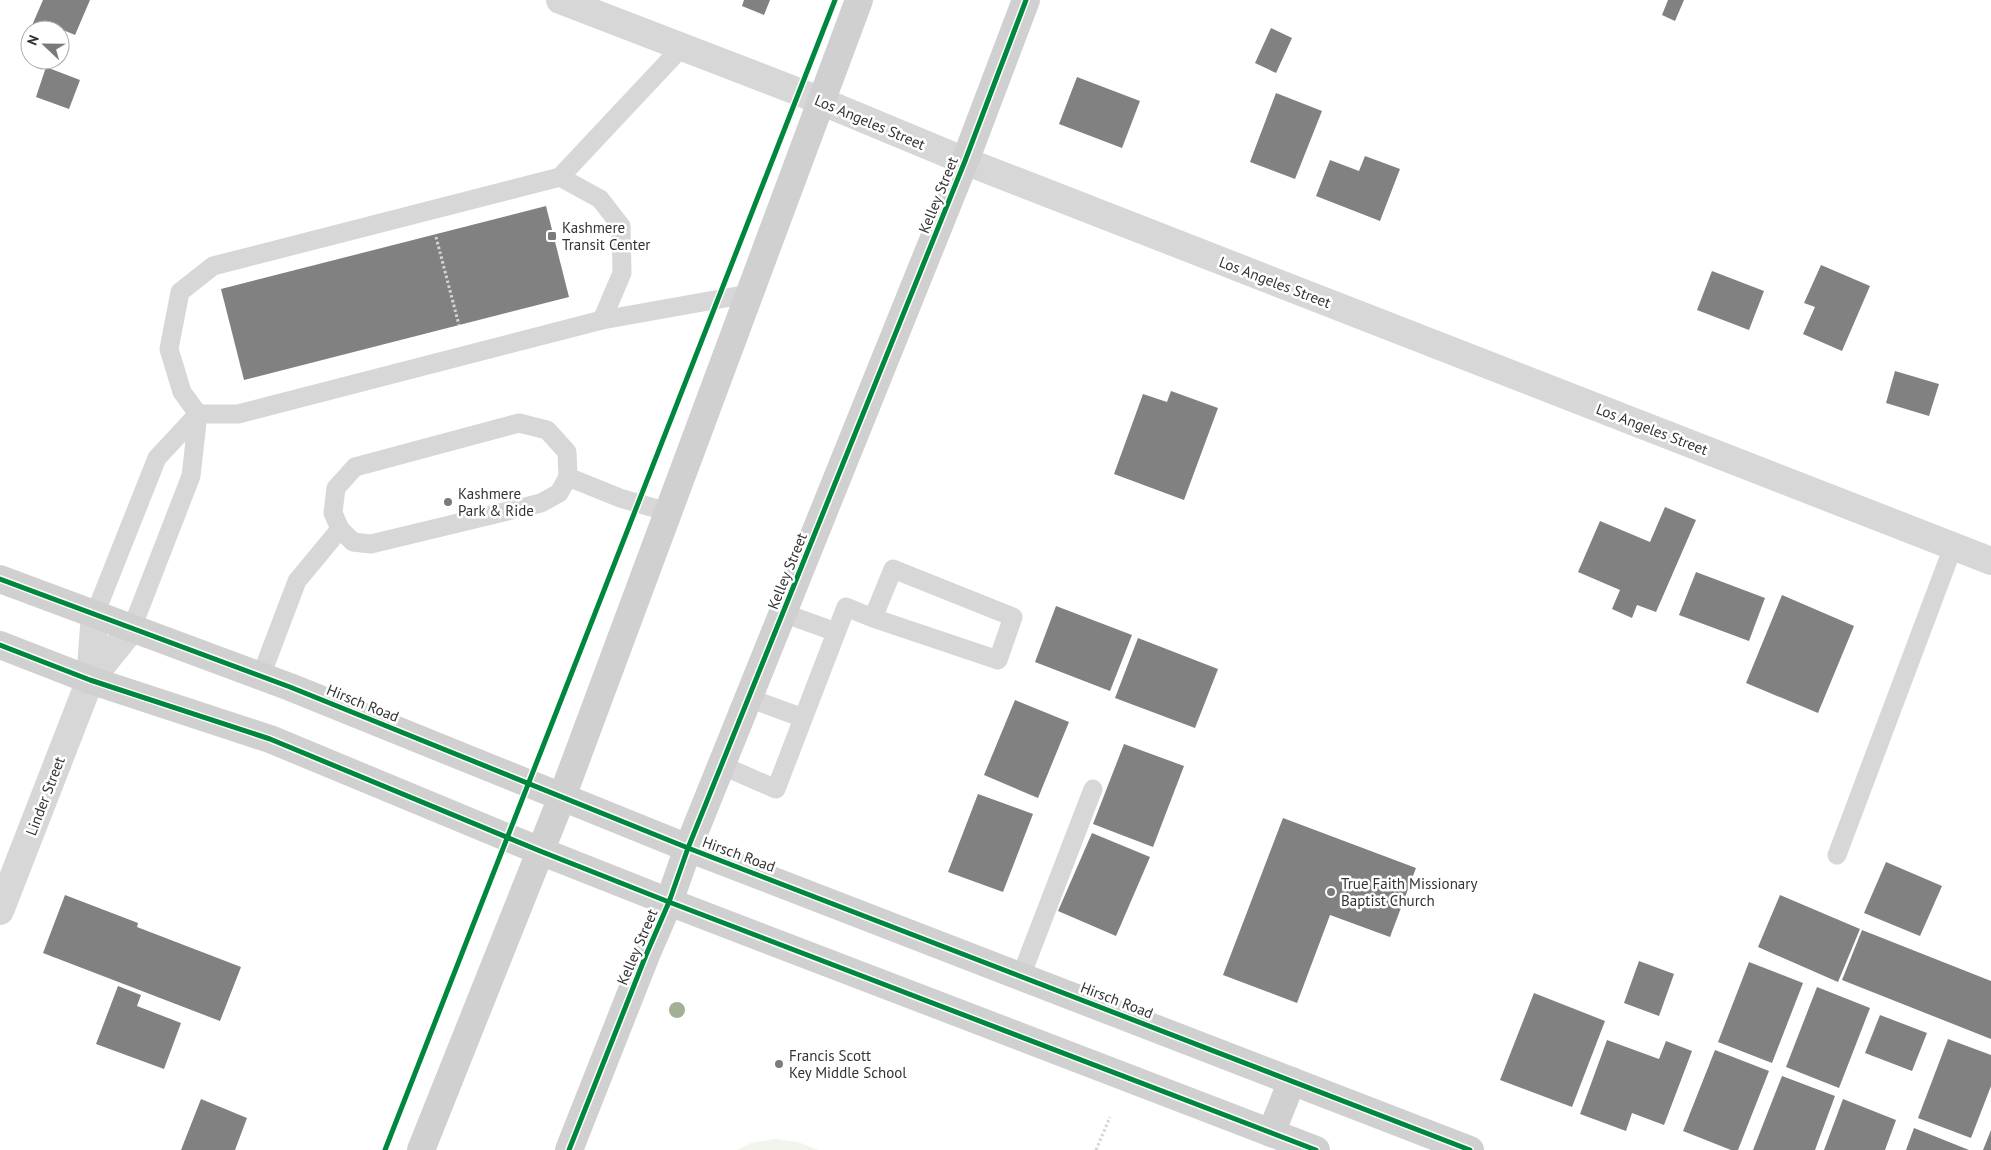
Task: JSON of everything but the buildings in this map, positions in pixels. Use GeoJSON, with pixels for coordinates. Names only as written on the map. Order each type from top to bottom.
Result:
{"type":"FeatureCollection","features":[{"type":"Feature","properties":{"kind":"main road"},"geometry":{"type":"LineString","coordinates":[[421,1150],[562,797],[859,0]]}},
{"type":"Feature","properties":{"kind":"main road","name":"Kelley Street"},"geometry":{"type":"LineString","coordinates":[[569,1150],[669,902],[688,848],[965,161],[1026,0]]}},
{"type":"Feature","properties":{"kind":"main road","name":"Hirsch Road"},"geometry":{"type":"LineString","coordinates":[[0,579],[261,676],[688,848],[1470,1150]]}},
{"type":"Feature","properties":{"kind":"main road"},"geometry":{"type":"LineString","coordinates":[[0,645],[90,680],[270,739],[540,851],[669,902],[1316,1150]]}},
{"type":"Feature","properties":{"kind":"main road"},"geometry":{"type":"LineString","coordinates":[[1271,1133],[1292,1081]]}},
{"type":"Feature","properties":{"kind":"street","name":"Los Angeles Street"},"geometry":{"type":"LineString","coordinates":[[560,0],[821,101],[965,161],[1991,561]]}},
{"type":"Feature","properties":{"kind":"street","name":"Linder Street"},"geometry":{"type":"LineString","coordinates":[[0,911],[90,680],[95,614]]}},
{"type":"Feature","properties":{"kind":"street","name":"Linder Street"},"geometry":{"type":"LineString","coordinates":[[90,680],[132,628]]}},
{"type":"Feature","properties":{"kind":"lane"},"geometry":{"type":"LineString","coordinates":[[132,628],[192,476],[198,414],[182,392],[169,349],[180,292],[213,266],[560,177],[682,47]]}},
{"type":"Feature","properties":{"kind":"lane"},"geometry":{"type":"LineString","coordinates":[[560,177],[600,199],[621,226],[622,273],[602,320]]}},
{"type":"Feature","properties":{"kind":"lane"},"geometry":{"type":"LineString","coordinates":[[95,614],[157,458],[198,414],[238,414],[602,320],[748,294]]}},
{"type":"Feature","properties":{"kind":"lane"},"geometry":{"type":"LineString","coordinates":[[519,423],[547,430],[566,452],[568,476],[559,493],[541,503],[371,544],[353,542],[340,529],[333,513],[336,488],[355,467],[519,423]]}},
{"type":"Feature","properties":{"kind":"lane"},"geometry":{"type":"LineString","coordinates":[[568,476],[620,498],[668,512]]}},
{"type":"Feature","properties":{"kind":"lane"},"geometry":{"type":"LineString","coordinates":[[261,676],[298,581],[340,529]]}},
{"type":"Feature","properties":{"kind":"lane"},"geometry":{"type":"LineString","coordinates":[[1837,855],[1953,547]]}},
{"type":"Feature","properties":{"kind":"lane"},"geometry":{"type":"LineString","coordinates":[[722,766],[776,789],[846,607],[874,618],[998,660],[1013,617],[893,569],[874,618]]}},
{"type":"Feature","properties":{"kind":"lane"},"geometry":{"type":"LineString","coordinates":[[783,613],[836,632]]}},
{"type":"Feature","properties":{"kind":"lane"},"geometry":{"type":"LineString","coordinates":[[749,698],[803,718]]}},
{"type":"Feature","properties":{"kind":"lane"},"geometry":{"type":"LineString","coordinates":[[1021,976],[1093,789]]}},
{"type":"Feature","properties":{"kind":"path"},"geometry":{"type":"LineString","coordinates":[[435,234],[459,325]]}},
{"type":"Feature","properties":{"kind":"path"},"geometry":{"type":"LineString","coordinates":[[1096,1150],[1110,1117]]}},
{"type":"Feature","properties":{"kind":"shaded area"},"geometry":{"type":"Polygon","coordinates":[[[775,1139],[798,1142],[818,1150],[737,1150],[751,1143],[775,1139]]]}},
{"type":"Feature","properties":{"kind":"cycle path"},"geometry":{"type":"LineString","coordinates":[[385,1150],[835,0]]}},
{"type":"Feature","properties":{"kind":"cycle path"},"geometry":{"type":"LineString","coordinates":[[569,1150],[646,955],[669,902],[688,848],[965,161],[1026,0]]}},
{"type":"Feature","properties":{"kind":"cycle path"},"geometry":{"type":"LineString","coordinates":[[0,579],[290,687],[688,848],[1470,1150]]}},
{"type":"Feature","properties":{"kind":"cycle path"},"geometry":{"type":"LineString","coordinates":[[0,645],[90,680],[270,739],[540,851],[669,902],[1316,1150]]}},
{"type":"Feature","properties":{"kind":"place","name":"Kashmere Transit Center"},"geometry":{"type":"Point","coordinates":[552,236]}},
{"type":"Feature","properties":{"kind":"place","name":"Kashmere Park & Ride"},"geometry":{"type":"Point","coordinates":[448,502]}},
{"type":"Feature","properties":{"kind":"place","name":"True Faith Missionary Baptist Church"},"geometry":{"type":"Point","coordinates":[1331,892]}},
{"type":"Feature","properties":{"kind":"place","name":"Francis Scott Key Middle School"},"geometry":{"type":"Point","coordinates":[779,1064]}}]}
